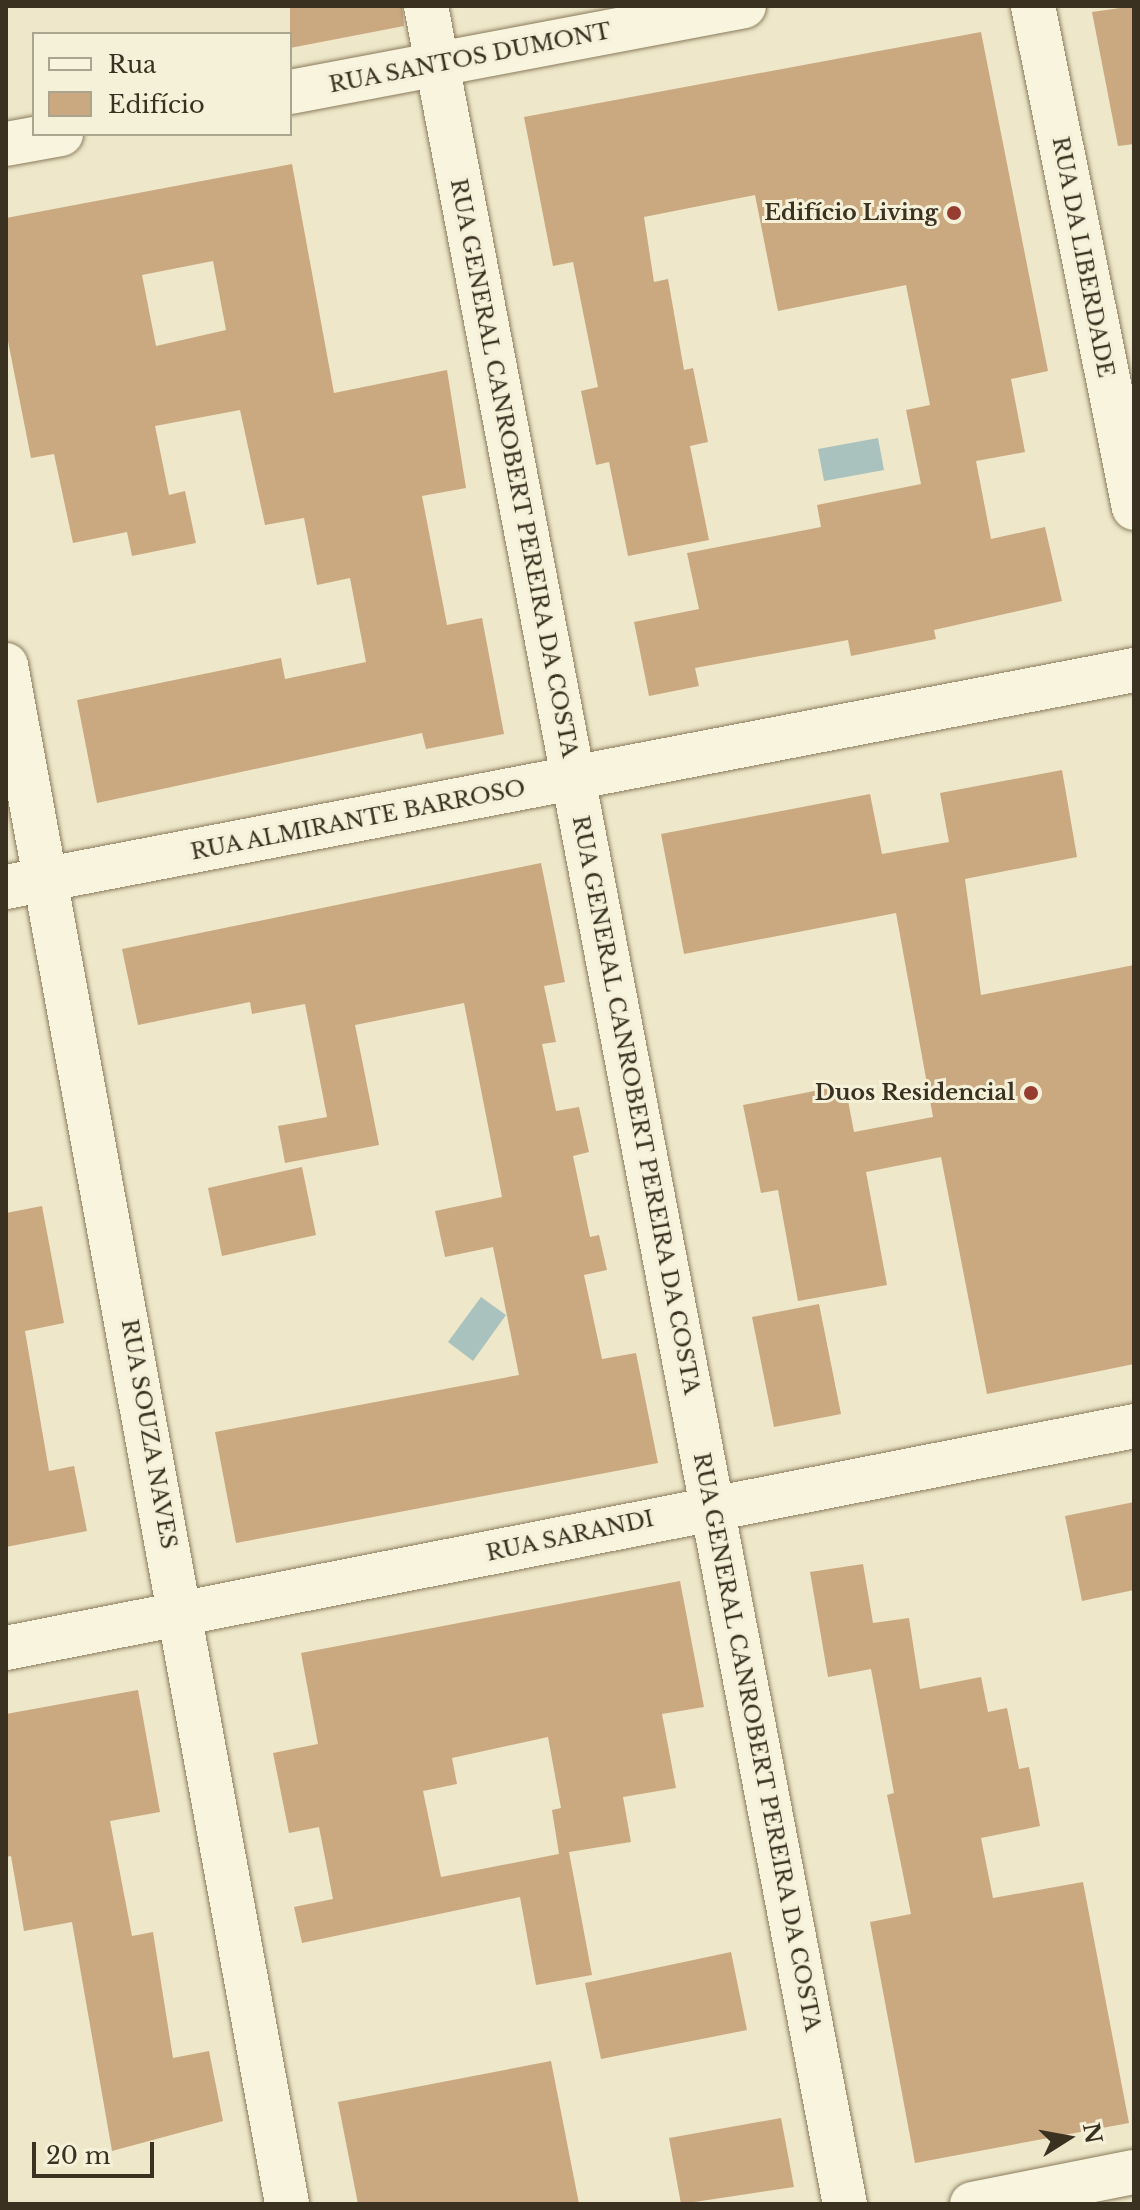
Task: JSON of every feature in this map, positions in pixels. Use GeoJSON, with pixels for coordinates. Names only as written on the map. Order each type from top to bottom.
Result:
{"type":"FeatureCollection","features":[{"type":"Feature","properties":{"kind":"street","name":"RUA GENERAL CANROBERT PEREIRA DA COSTA"},"geometry":{"type":"LineString","coordinates":[[426,6],[845,2204]]}},
{"type":"Feature","properties":{"kind":"street","name":"RUA SANTOS DUMONT"},"geometry":{"type":"LineString","coordinates":[[292,92],[744,6]]}},
{"type":"Feature","properties":{"kind":"street","name":"RUA DA LIBERDADE"},"geometry":{"type":"LineString","coordinates":[[1033,6],[1134,508]]}},
{"type":"Feature","properties":{"kind":"street"},"geometry":{"type":"LineString","coordinates":[[6,144],[50,136]]}},
{"type":"Feature","properties":{"kind":"street","name":"RUA SOUZA NAVES"},"geometry":{"type":"LineString","coordinates":[[6,665],[49,879],[287,2204]]}},
{"type":"Feature","properties":{"kind":"street","name":"RUA ALMIRANTE BARROSO"},"geometry":{"type":"LineString","coordinates":[[6,887],[1134,670]]}},
{"type":"Feature","properties":{"kind":"street","name":"RUA SARANDI"},"geometry":{"type":"LineString","coordinates":[[6,1648],[181,1616],[712,1506],[1134,1426]]}},
{"type":"Feature","properties":{"kind":"street"},"geometry":{"type":"LineString","coordinates":[[972,2204],[1134,2172]]}},
{"type":"Feature","properties":{"kind":"water"},"geometry":{"type":"Polygon","coordinates":[[[878,438],[884,470],[824,481],[818,449],[878,438]]]}},
{"type":"Feature","properties":{"kind":"water"},"geometry":{"type":"Polygon","coordinates":[[[481,1297],[506,1315],[473,1361],[448,1342],[481,1297]]]}},
{"type":"Feature","properties":{"kind":"building"},"geometry":{"type":"Polygon","coordinates":[[[290,6],[402,6],[404,26],[292,48],[290,6]]]}},
{"type":"Feature","properties":{"kind":"building"},"geometry":{"type":"Polygon","coordinates":[[[1134,6],[1134,144],[1118,146],[1092,12],[1134,6]]]}},
{"type":"Feature","properties":{"kind":"building"},"geometry":{"type":"Polygon","coordinates":[[[981,32],[1048,371],[1011,379],[1025,452],[976,461],[991,539],[1045,527],[1062,601],[934,630],[936,639],[851,656],[848,640],[695,668],[699,686],[649,696],[634,622],[699,609],[687,553],[821,527],[817,505],[921,484],[906,410],[930,405],[906,285],[778,311],[755,195],[644,217],[654,282],[668,279],[684,370],[693,368],[708,442],[690,446],[709,540],[628,556],[609,462],[596,465],[581,391],[598,387],[573,262],[553,266],[524,117],[981,32]]]}},
{"type":"Feature","properties":{"kind":"building"},"geometry":{"type":"Polygon","coordinates":[[[292,164],[334,393],[447,370],[466,488],[422,496],[447,625],[482,618],[504,734],[426,749],[422,733],[97,803],[77,700],[281,658],[285,679],[366,662],[350,578],[317,585],[304,518],[265,525],[240,410],[155,426],[169,495],[185,491],[196,543],[132,556],[127,532],[73,543],[54,454],[31,458],[6,331],[6,218],[292,164]],[[213,261],[142,275],[156,346],[226,330],[213,261]]]}},
{"type":"Feature","properties":{"kind":"building"},"geometry":{"type":"Polygon","coordinates":[[[1062,770],[1077,857],[965,879],[981,995],[1134,965],[1134,1364],[987,1394],[941,1157],[866,1172],[887,1285],[798,1301],[778,1190],[761,1193],[743,1105],[845,1085],[854,1132],[933,1117],[896,913],[684,954],[661,834],[870,794],[882,854],[949,842],[940,793],[1062,770]]]}},
{"type":"Feature","properties":{"kind":"building"},"geometry":{"type":"Polygon","coordinates":[[[541,863],[565,982],[544,986],[556,1042],[542,1044],[556,1111],[579,1107],[589,1152],[573,1156],[590,1237],[599,1235],[607,1270],[584,1275],[602,1359],[636,1353],[658,1463],[236,1543],[215,1432],[519,1375],[493,1247],[445,1257],[435,1211],[502,1197],[464,1003],[355,1025],[379,1145],[285,1163],[278,1126],[327,1117],[305,1004],[252,1014],[250,1002],[138,1025],[122,949],[541,863]]]}},
{"type":"Feature","properties":{"kind":"building"},"geometry":{"type":"Polygon","coordinates":[[[302,1167],[316,1235],[222,1256],[208,1188],[302,1167]]]}},
{"type":"Feature","properties":{"kind":"building"},"geometry":{"type":"Polygon","coordinates":[[[42,1206],[64,1323],[25,1331],[49,1471],[74,1466],[87,1531],[6,1547],[6,1213],[42,1206]]]}},
{"type":"Feature","properties":{"kind":"building"},"geometry":{"type":"Polygon","coordinates":[[[819,1304],[841,1414],[774,1427],[752,1317],[819,1304]]]}},
{"type":"Feature","properties":{"kind":"building"},"geometry":{"type":"Polygon","coordinates":[[[1134,1502],[1134,1590],[1082,1601],[1065,1516],[1134,1502]]]}},
{"type":"Feature","properties":{"kind":"building"},"geometry":{"type":"Polygon","coordinates":[[[863,1564],[873,1623],[909,1618],[920,1689],[981,1677],[988,1712],[1007,1708],[1019,1769],[1029,1767],[1040,1826],[981,1838],[993,1898],[1083,1882],[1129,2123],[915,2163],[870,1922],[911,1914],[887,1795],[894,1793],[871,1669],[828,1677],[810,1572],[863,1564]]]}},
{"type":"Feature","properties":{"kind":"building"},"geometry":{"type":"Polygon","coordinates":[[[680,1581],[704,1707],[662,1714],[676,1788],[623,1797],[631,1842],[569,1852],[592,1975],[536,1985],[520,1897],[302,1943],[294,1907],[333,1899],[319,1827],[289,1833],[273,1753],[318,1744],[301,1653],[680,1581]],[[548,1737],[452,1758],[457,1784],[423,1791],[441,1877],[559,1854],[552,1810],[561,1808],[548,1737]]]}},
{"type":"Feature","properties":{"kind":"building"},"geometry":{"type":"Polygon","coordinates":[[[138,1690],[160,1812],[110,1821],[132,1936],[153,1932],[173,2058],[209,2051],[223,2121],[112,2151],[72,1922],[24,1931],[11,1856],[6,1857],[6,1714],[138,1690]]]}},
{"type":"Feature","properties":{"kind":"building"},"geometry":{"type":"Polygon","coordinates":[[[731,1952],[747,2030],[601,2059],[585,1983],[731,1952]]]}},
{"type":"Feature","properties":{"kind":"building"},"geometry":{"type":"Polygon","coordinates":[[[551,2061],[579,2204],[358,2204],[338,2102],[551,2061]]]}},
{"type":"Feature","properties":{"kind":"building"},"geometry":{"type":"Polygon","coordinates":[[[781,2118],[794,2187],[681,2204],[669,2138],[781,2118]]]}},
{"type":"Feature","properties":{"kind":"place","name":"Edifício Living"},"geometry":{"type":"Point","coordinates":[954,213]}},
{"type":"Feature","properties":{"kind":"place","name":"Duos Residencial"},"geometry":{"type":"Point","coordinates":[1031,1093]}}]}
